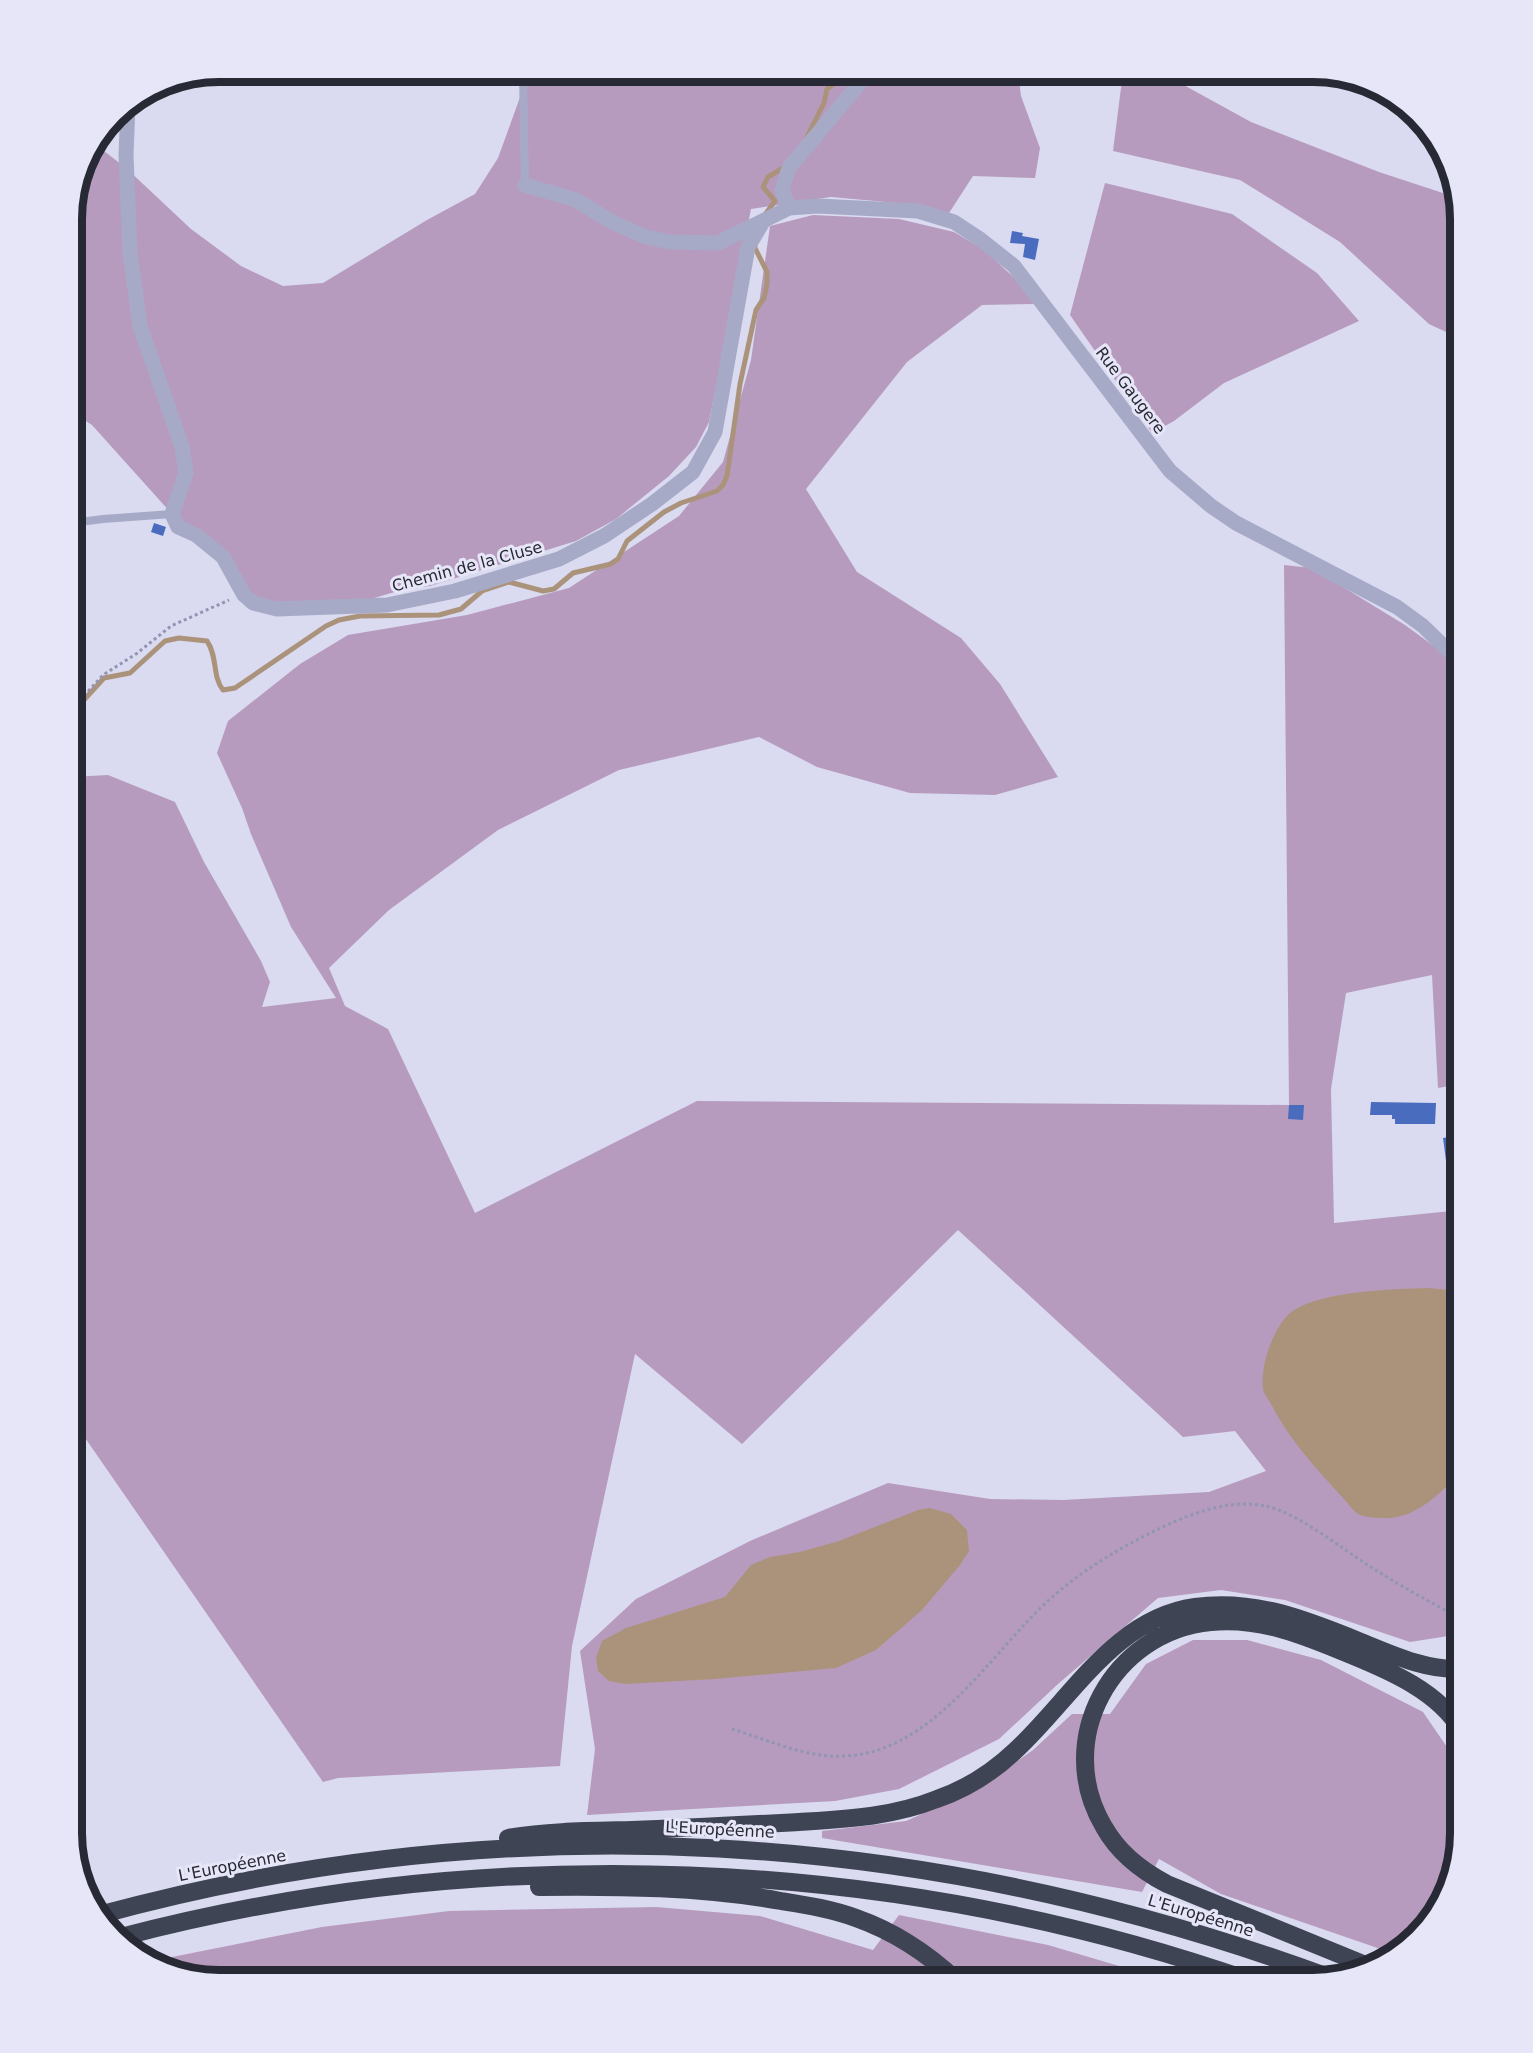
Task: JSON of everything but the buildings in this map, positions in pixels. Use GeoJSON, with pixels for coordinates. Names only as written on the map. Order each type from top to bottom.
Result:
{"type":"FeatureCollection","features":[{"type":"Feature","properties":{"kind":"highway"},"geometry":{"type":"LineString","coordinates":[[402,1857],[537,1834],[844,1819],[884,1815],[910,1809],[952,1793],[991,1771],[1025,1741],[1103,1657],[1124,1639],[1163,1615],[1192,1607],[1221,1605],[1268,1609],[1310,1622],[1410,1661],[1450,1669]]}},
{"type":"Feature","properties":{"kind":"highway"},"geometry":{"type":"LineString","coordinates":[[1359,1962],[1167,1884],[1146,1872],[1126,1855],[1110,1837],[1098,1817],[1087,1779],[1086,1740],[1096,1705],[1107,1684],[1121,1665],[1150,1642],[1185,1626],[1239,1621],[1299,1634],[1384,1669],[1432,1699],[1450,1714]]}},
{"type":"Feature","properties":{"kind":"highway","name":"L'Européenne"},"geometry":{"type":"LineString","coordinates":[[108,1913],[267,1877],[402,1857],[474,1850],[610,1845],[714,1848],[864,1860],[983,1880],[1083,1902],[1190,1930],[1307,1970]]}},
{"type":"Feature","properties":{"kind":"highway"},"geometry":{"type":"LineString","coordinates":[[127,1935],[275,1903],[429,1882],[520,1876],[636,1874],[812,1883],[949,1902],[1048,1923],[1152,1950],[1216,1970]]}},
{"type":"Feature","properties":{"kind":"highway"},"geometry":{"type":"LineString","coordinates":[[429,1882],[532,1887],[664,1889],[735,1894],[805,1905],[845,1914],[879,1928],[913,1947],[943,1970]]}},
{"type":"Feature","properties":{"kind":"street"},"geometry":{"type":"LineString","coordinates":[[789,208],[782,190],[789,168],[860,83]]}},
{"type":"Feature","properties":{"kind":"street"},"geometry":{"type":"LineString","coordinates":[[127,118],[126,155],[130,242],[140,326],[182,447],[186,472],[172,514],[178,527],[196,535],[223,557],[244,595]]}},
{"type":"Feature","properties":{"kind":"street","name":"Rue Gaugere"},"geometry":{"type":"LineString","coordinates":[[525,185],[576,200],[612,222],[646,237],[669,242],[718,243],[789,208],[818,206],[918,211],[954,222],[1014,266],[1170,471],[1190,489],[1236,523],[1397,607],[1423,626],[1450,652]]}},
{"type":"Feature","properties":{"kind":"street","name":"Chemin de la Cluse"},"geometry":{"type":"LineString","coordinates":[[244,595],[253,603],[277,609],[316,609],[387,605],[455,591],[559,560],[604,536],[652,504],[693,472],[715,432],[748,247],[764,222]]}},
{"type":"Feature","properties":{"kind":"lane"},"geometry":{"type":"LineString","coordinates":[[522,82],[525,185]]}},
{"type":"Feature","properties":{"kind":"lane"},"geometry":{"type":"LineString","coordinates":[[83,522],[172,514]]}},
{"type":"Feature","properties":{"kind":"path"},"geometry":{"type":"LineString","coordinates":[[83,697],[103,675],[136,654],[171,626],[222,602],[244,595]]}},
{"type":"Feature","properties":{"kind":"path"},"geometry":{"type":"LineString","coordinates":[[732,1729],[808,1752],[827,1755],[846,1756],[869,1752],[894,1743],[931,1720],[969,1688],[1042,1607],[1084,1571],[1128,1544],[1176,1521],[1204,1510],[1234,1504],[1257,1504],[1285,1512],[1374,1569],[1450,1613]]}},
{"type":"Feature","properties":{"kind":"shaded area"},"geometry":{"type":"Polygon","coordinates":[[[523,82],[1019,83],[1021,96],[1040,148],[1035,178],[973,176],[949,213],[897,203],[831,197],[751,209],[709,422],[696,447],[669,476],[616,519],[576,541],[430,586],[398,591],[344,607],[253,603],[223,557],[172,514],[92,425],[83,419],[83,210],[87,184],[101,151],[102,149],[126,168],[191,229],[241,266],[283,286],[323,283],[427,220],[475,194],[498,158],[523,89],[523,82]]]}},
{"type":"Feature","properties":{"kind":"shaded area"},"geometry":{"type":"Polygon","coordinates":[[[1122,83],[1180,83],[1251,122],[1379,172],[1448,195],[1450,334],[1429,324],[1340,242],[1240,180],[1113,151],[1122,83]]]}},
{"type":"Feature","properties":{"kind":"shaded area"},"geometry":{"type":"Polygon","coordinates":[[[1105,183],[1232,214],[1317,273],[1359,321],[1224,383],[1174,421],[1152,433],[1070,315],[1105,183]]]}},
{"type":"Feature","properties":{"kind":"shaded area"},"geometry":{"type":"Polygon","coordinates":[[[813,215],[899,219],[954,232],[983,249],[1022,285],[1036,304],[982,305],[907,362],[806,489],[857,572],[961,638],[1000,684],[1058,777],[995,795],[910,793],[817,767],[759,737],[619,770],[498,830],[389,910],[329,968],[345,1006],[388,1029],[475,1213],[697,1101],[1289,1105],[1284,565],[1312,568],[1405,625],[1450,658],[1450,1086],[1438,1088],[1432,975],[1346,993],[1331,1089],[1334,1223],[1450,1211],[1450,1636],[1410,1642],[1285,1600],[1221,1590],[1158,1598],[1058,1684],[999,1739],[899,1789],[835,1801],[587,1815],[595,1749],[580,1651],[636,1599],[750,1541],[888,1483],[990,1499],[1063,1500],[1209,1492],[1266,1471],[1235,1431],[1183,1437],[958,1230],[742,1444],[635,1354],[572,1646],[560,1766],[338,1778],[323,1782],[82,1434],[83,776],[108,775],[175,802],[204,862],[261,961],[270,982],[262,1007],[336,998],[291,927],[217,753],[228,721],[300,664],[348,635],[467,615],[569,588],[679,516],[723,462],[751,360],[770,226],[813,215]]]}},
{"type":"Feature","properties":{"kind":"shaded area"},"geometry":{"type":"Polygon","coordinates":[[[1396,1289],[1450,1290],[1450,1483],[1415,1511],[1393,1518],[1376,1518],[1363,1516],[1354,1511],[1313,1465],[1278,1417],[1263,1390],[1263,1379],[1270,1346],[1280,1325],[1294,1310],[1340,1295],[1396,1289]]]}},
{"type":"Feature","properties":{"kind":"shaded area"},"geometry":{"type":"Polygon","coordinates":[[[930,1508],[951,1514],[967,1530],[969,1551],[922,1610],[876,1650],[836,1668],[715,1679],[625,1684],[609,1681],[598,1671],[596,1658],[602,1641],[626,1628],[725,1597],[751,1565],[770,1557],[800,1552],[839,1541],[918,1510],[930,1508]]]}},
{"type":"Feature","properties":{"kind":"shaded area"},"geometry":{"type":"Polygon","coordinates":[[[1193,1640],[1247,1640],[1321,1660],[1423,1712],[1450,1752],[1449,1852],[1446,1869],[1432,1902],[1417,1924],[1404,1937],[1384,1950],[1221,1894],[1159,1859],[1142,1892],[822,1838],[822,1831],[906,1821],[978,1789],[1033,1750],[1072,1714],[1110,1714],[1146,1664],[1193,1640]]]}},
{"type":"Feature","properties":{"kind":"shaded area"},"geometry":{"type":"Polygon","coordinates":[[[656,1907],[760,1916],[873,1950],[899,1915],[1048,1945],[1133,1970],[219,1970],[184,1966],[165,1958],[322,1927],[449,1911],[656,1907]]]}},
{"type":"Feature","properties":{"kind":"waterway"},"geometry":{"type":"LineString","coordinates":[[807,137],[824,103],[827,89],[835,83]]}},
{"type":"Feature","properties":{"kind":"waterway"},"geometry":{"type":"LineString","coordinates":[[764,216],[775,201],[763,187],[768,177],[786,166]]}},
{"type":"Feature","properties":{"kind":"waterway"},"geometry":{"type":"LineString","coordinates":[[83,701],[104,678],[130,673],[165,641],[179,638],[207,641],[213,653],[220,685],[223,690],[235,688],[326,626],[339,620],[360,616],[439,615],[461,609],[482,591],[509,582],[543,591],[554,589],[573,573],[611,564],[618,559],[627,541],[664,512],[681,503],[717,491],[723,485],[727,476],[740,384],[756,310],[764,298],[767,284],[767,272],[755,248],[755,243]]}}]}
